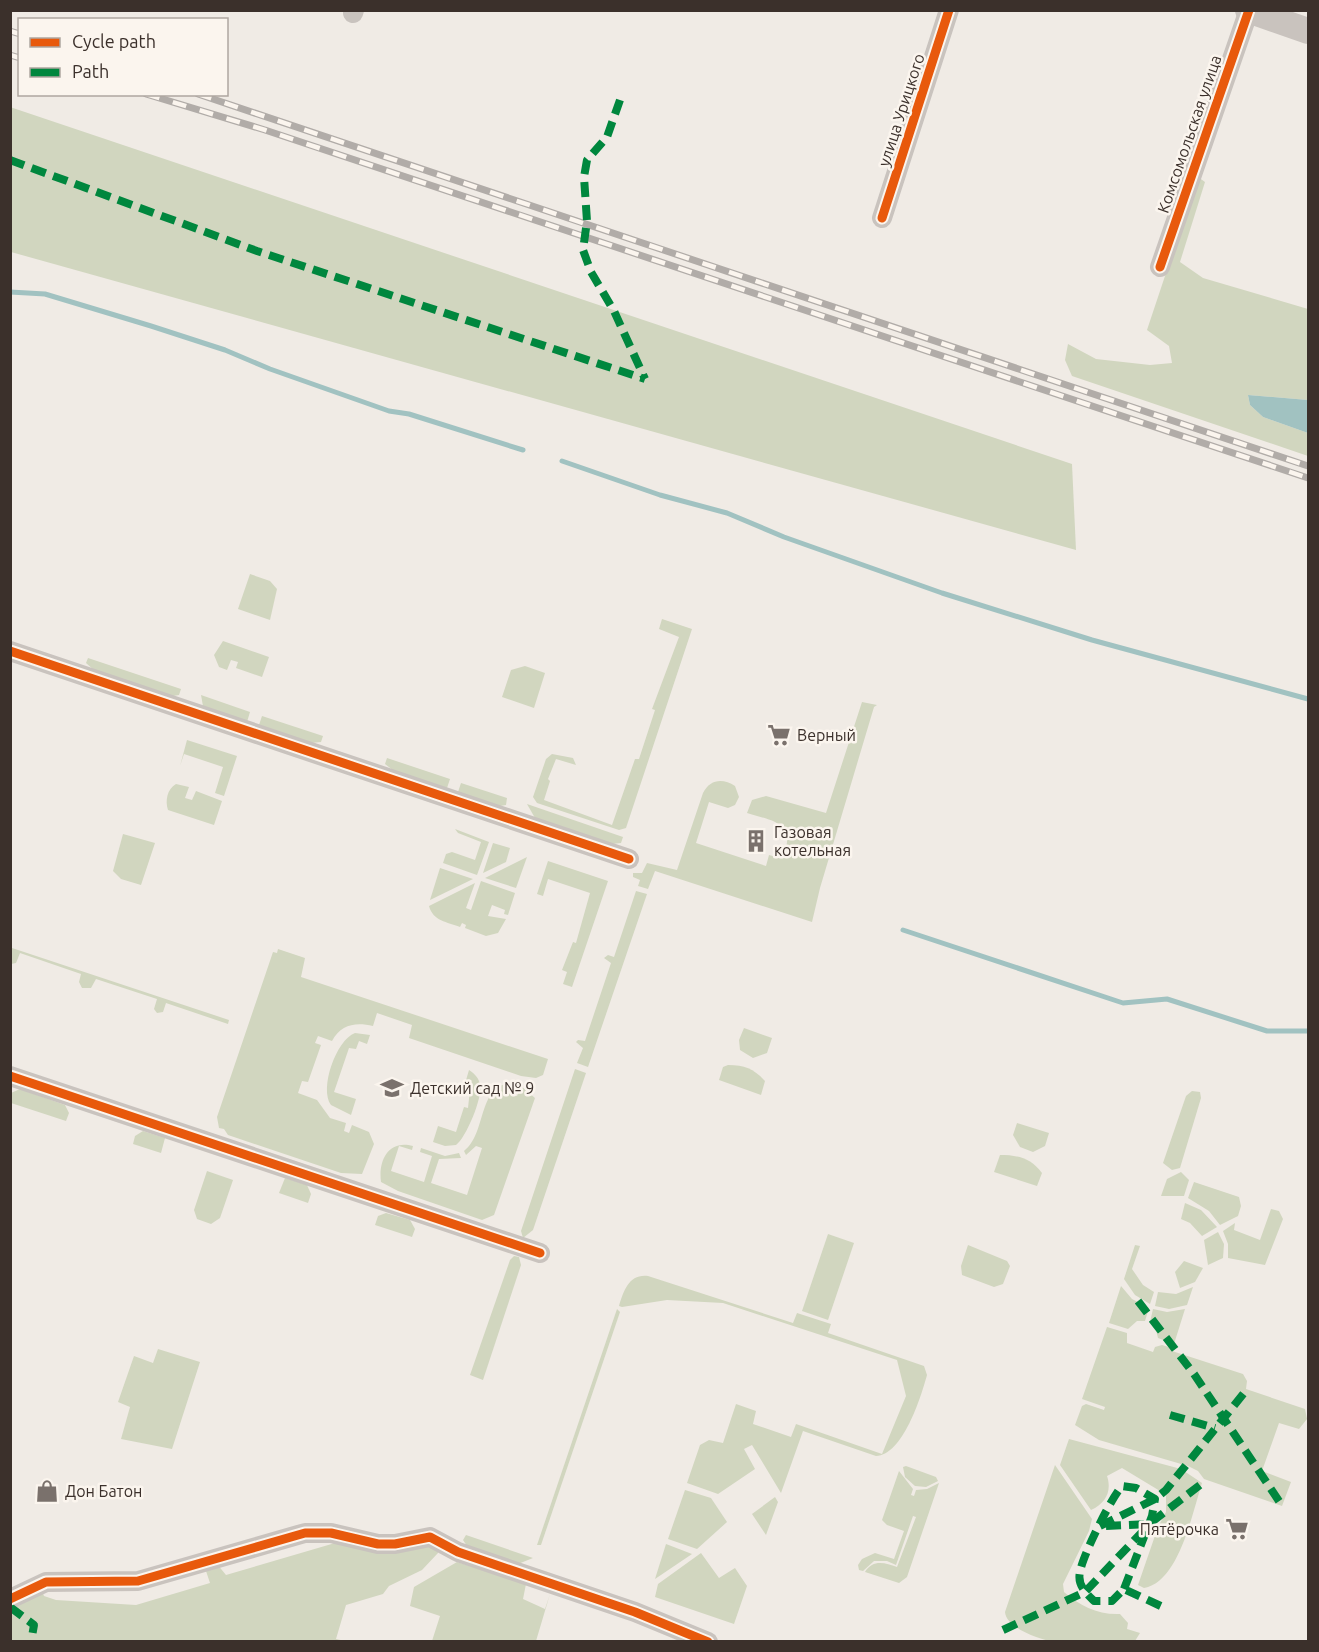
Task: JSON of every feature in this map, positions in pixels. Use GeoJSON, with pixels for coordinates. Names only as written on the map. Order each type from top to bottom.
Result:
{"type":"FeatureCollection","features":[{"type":"Feature","properties":{"kind":"street","name":"улица Урицкого"},"geometry":{"type":"LineString","coordinates":[[882,218],[949,10]]}},
{"type":"Feature","properties":{"kind":"street"},"geometry":{"type":"LineString","coordinates":[[1248,11],[1308,31]]}},
{"type":"Feature","properties":{"kind":"street","name":"Комсомольская улица"},"geometry":{"type":"LineString","coordinates":[[1160,267],[1248,11]]}},
{"type":"Feature","properties":{"kind":"street"},"geometry":{"type":"LineString","coordinates":[[10,651],[629,859]]}},
{"type":"Feature","properties":{"kind":"street"},"geometry":{"type":"LineString","coordinates":[[10,1076],[540,1253]]}},
{"type":"Feature","properties":{"kind":"street"},"geometry":{"type":"LineString","coordinates":[[10,1599],[46,1582],[138,1581],[305,1533],[331,1533],[378,1544],[395,1544],[430,1537],[458,1551],[635,1612],[708,1641]]}},
{"type":"Feature","properties":{"kind":"green space"},"geometry":{"type":"Polygon","coordinates":[[[10,107],[1072,464],[1076,550],[11,252],[10,107]]]}},
{"type":"Feature","properties":{"kind":"green space"},"geometry":{"type":"Polygon","coordinates":[[[1198,177],[1205,182],[1180,262],[1203,278],[1308,309],[1308,400],[1248,395],[1250,405],[1263,417],[1308,433],[1308,456],[1072,376],[1065,360],[1068,344],[1096,359],[1150,365],[1172,363],[1169,346],[1147,330],[1198,177]]]}},
{"type":"Feature","properties":{"kind":"green space"},"geometry":{"type":"Polygon","coordinates":[[[250,574],[270,581],[277,589],[270,620],[238,609],[250,574]]]}},
{"type":"Feature","properties":{"kind":"green space"},"geometry":{"type":"Polygon","coordinates":[[[662,619],[692,629],[626,828],[619,830],[537,803],[533,797],[546,759],[552,754],[573,758],[576,765],[556,759],[548,779],[550,781],[544,800],[612,825],[635,759],[639,759],[655,710],[652,709],[679,637],[659,629],[662,619]]]}},
{"type":"Feature","properties":{"kind":"green space"},"geometry":{"type":"Polygon","coordinates":[[[223,641],[269,657],[262,677],[236,668],[238,662],[231,660],[227,670],[219,667],[214,655],[223,641]]]}},
{"type":"Feature","properties":{"kind":"green space"},"geometry":{"type":"Polygon","coordinates":[[[88,658],[181,689],[179,695],[173,696],[95,671],[86,663],[88,658]]]}},
{"type":"Feature","properties":{"kind":"green space"},"geometry":{"type":"Polygon","coordinates":[[[525,666],[545,673],[534,708],[502,697],[511,670],[525,666]]]}},
{"type":"Feature","properties":{"kind":"green space"},"geometry":{"type":"Polygon","coordinates":[[[201,695],[250,712],[247,722],[203,706],[201,695]]]}},
{"type":"Feature","properties":{"kind":"green space"},"geometry":{"type":"Polygon","coordinates":[[[862,702],[877,705],[874,707],[812,922],[655,871],[648,889],[638,886],[640,880],[633,877],[633,873],[642,873],[647,863],[677,870],[703,793],[709,785],[717,781],[735,786],[739,797],[735,805],[728,808],[709,802],[696,843],[766,866],[769,855],[776,857],[781,854],[787,840],[784,830],[775,822],[747,813],[752,800],[766,796],[826,813],[862,702]]]}},
{"type":"Feature","properties":{"kind":"green space"},"geometry":{"type":"Polygon","coordinates":[[[262,716],[323,736],[321,742],[311,743],[259,725],[262,716]]]}},
{"type":"Feature","properties":{"kind":"green space"},"geometry":{"type":"Polygon","coordinates":[[[187,740],[237,756],[224,796],[215,793],[223,767],[184,754],[180,766],[187,740]]]}},
{"type":"Feature","properties":{"kind":"green space"},"geometry":{"type":"Polygon","coordinates":[[[387,758],[450,779],[447,788],[394,771],[385,764],[387,758]]]}},
{"type":"Feature","properties":{"kind":"green space"},"geometry":{"type":"Polygon","coordinates":[[[461,783],[507,798],[506,805],[500,806],[458,792],[461,783]]]}},
{"type":"Feature","properties":{"kind":"green space"},"geometry":{"type":"Polygon","coordinates":[[[176,784],[189,787],[185,798],[192,800],[196,791],[222,801],[214,825],[168,810],[168,796],[176,784]]]}},
{"type":"Feature","properties":{"kind":"green space"},"geometry":{"type":"Polygon","coordinates":[[[527,804],[623,837],[621,843],[612,844],[535,818],[527,804]]]}},
{"type":"Feature","properties":{"kind":"green space"},"geometry":{"type":"Polygon","coordinates":[[[455,829],[489,842],[477,875],[443,863],[446,854],[452,852],[475,860],[481,842],[458,833],[455,829]]]}},
{"type":"Feature","properties":{"kind":"green space"},"geometry":{"type":"Polygon","coordinates":[[[123,834],[155,843],[141,885],[121,879],[113,871],[123,834]]]}},
{"type":"Feature","properties":{"kind":"green space"},"geometry":{"type":"Polygon","coordinates":[[[493,843],[510,848],[506,862],[483,873],[493,843]]]}},
{"type":"Feature","properties":{"kind":"green space"},"geometry":{"type":"Polygon","coordinates":[[[527,857],[516,888],[485,878],[527,857]]]}},
{"type":"Feature","properties":{"kind":"green space"},"geometry":{"type":"Polygon","coordinates":[[[548,861],[608,881],[572,987],[563,984],[567,972],[562,970],[573,942],[576,943],[590,893],[548,879],[543,896],[537,894],[548,861]]]}},
{"type":"Feature","properties":{"kind":"green space"},"geometry":{"type":"Polygon","coordinates":[[[440,868],[473,879],[430,900],[440,868]]]}},
{"type":"Feature","properties":{"kind":"green space"},"geometry":{"type":"Polygon","coordinates":[[[481,881],[515,893],[508,915],[504,914],[505,910],[492,905],[488,916],[506,919],[498,933],[486,936],[465,928],[466,925],[462,923],[460,927],[441,920],[431,911],[429,906],[475,883],[466,908],[471,910],[481,881]]]}},
{"type":"Feature","properties":{"kind":"green space"},"geometry":{"type":"Polygon","coordinates":[[[636,891],[647,894],[588,1067],[577,1063],[583,1048],[576,1042],[585,1041],[611,963],[604,958],[608,955],[614,957],[636,891]]]}},
{"type":"Feature","properties":{"kind":"green space"},"geometry":{"type":"Polygon","coordinates":[[[12,948],[229,1020],[228,1024],[166,1003],[163,1012],[157,1013],[154,1009],[157,999],[96,979],[91,988],[82,988],[79,982],[81,974],[20,953],[16,963],[11,964],[12,948]]]}},
{"type":"Feature","properties":{"kind":"green space"},"geometry":{"type":"Polygon","coordinates":[[[278,949],[305,958],[301,977],[548,1059],[543,1075],[536,1078],[521,1076],[409,1038],[412,1025],[377,1013],[373,1026],[361,1024],[349,1026],[340,1031],[332,1041],[318,1036],[315,1043],[321,1045],[308,1082],[302,1081],[298,1093],[317,1100],[330,1118],[346,1123],[344,1131],[349,1133],[352,1125],[369,1132],[374,1144],[362,1174],[341,1173],[228,1135],[224,1129],[219,1128],[217,1117],[273,952],[277,953],[278,949]]]}},
{"type":"Feature","properties":{"kind":"green space"},"geometry":{"type":"Polygon","coordinates":[[[744,1028],[772,1038],[767,1053],[753,1058],[740,1050],[739,1040],[744,1028]]]}},
{"type":"Feature","properties":{"kind":"green space"},"geometry":{"type":"Polygon","coordinates":[[[355,1033],[370,1035],[367,1044],[359,1041],[356,1049],[349,1048],[334,1092],[356,1099],[351,1115],[331,1105],[327,1088],[331,1066],[336,1055],[348,1037],[355,1033]]]}},
{"type":"Feature","properties":{"kind":"green space"},"geometry":{"type":"Polygon","coordinates":[[[728,1065],[749,1068],[761,1077],[765,1081],[761,1095],[719,1080],[723,1067],[728,1065]]]}},
{"type":"Feature","properties":{"kind":"green space"},"geometry":{"type":"Polygon","coordinates":[[[575,1069],[586,1073],[533,1230],[523,1238],[521,1231],[575,1069]]]}},
{"type":"Feature","properties":{"kind":"green space"},"geometry":{"type":"Polygon","coordinates":[[[469,1070],[478,1078],[480,1091],[469,1126],[456,1145],[445,1146],[433,1142],[438,1126],[456,1132],[464,1107],[468,1108],[470,1089],[464,1087],[469,1070]]]}},
{"type":"Feature","properties":{"kind":"green space"},"geometry":{"type":"Polygon","coordinates":[[[511,1083],[507,1093],[517,1096],[521,1086],[535,1098],[494,1215],[482,1220],[398,1191],[381,1182],[381,1166],[387,1153],[397,1146],[405,1145],[413,1146],[412,1150],[399,1146],[391,1171],[424,1182],[432,1156],[420,1152],[421,1148],[445,1156],[459,1153],[461,1158],[439,1159],[431,1183],[467,1195],[482,1148],[476,1146],[466,1155],[464,1151],[476,1134],[487,1101],[493,1092],[500,1086],[511,1083]]]}},
{"type":"Feature","properties":{"kind":"green space"},"geometry":{"type":"Polygon","coordinates":[[[20,1089],[65,1105],[69,1113],[66,1121],[11,1103],[11,1093],[20,1089]]]}},
{"type":"Feature","properties":{"kind":"green space"},"geometry":{"type":"Polygon","coordinates":[[[1192,1091],[1200,1092],[1201,1098],[1180,1168],[1172,1170],[1163,1163],[1186,1096],[1192,1091]]]}},
{"type":"Feature","properties":{"kind":"green space"},"geometry":{"type":"Polygon","coordinates":[[[1017,1123],[1049,1133],[1045,1146],[1033,1152],[1020,1147],[1013,1135],[1017,1123]]]}},
{"type":"Feature","properties":{"kind":"green space"},"geometry":{"type":"Polygon","coordinates":[[[143,1131],[165,1138],[161,1153],[133,1144],[135,1136],[143,1131]]]}},
{"type":"Feature","properties":{"kind":"green space"},"geometry":{"type":"Polygon","coordinates":[[[1000,1155],[1018,1157],[1033,1164],[1042,1173],[1037,1186],[994,1172],[1000,1155]]]}},
{"type":"Feature","properties":{"kind":"green space"},"geometry":{"type":"Polygon","coordinates":[[[207,1171],[233,1180],[220,1218],[211,1224],[197,1219],[194,1210],[207,1171]]]}},
{"type":"Feature","properties":{"kind":"green space"},"geometry":{"type":"Polygon","coordinates":[[[1181,1172],[1189,1180],[1184,1196],[1161,1196],[1167,1179],[1181,1172]]]}},
{"type":"Feature","properties":{"kind":"green space"},"geometry":{"type":"Polygon","coordinates":[[[285,1178],[307,1185],[311,1194],[308,1203],[279,1193],[285,1178]]]}},
{"type":"Feature","properties":{"kind":"green space"},"geometry":{"type":"Polygon","coordinates":[[[1194,1182],[1239,1197],[1241,1206],[1238,1216],[1220,1225],[1209,1211],[1188,1198],[1194,1182]]]}},
{"type":"Feature","properties":{"kind":"green space"},"geometry":{"type":"Polygon","coordinates":[[[1185,1203],[1201,1210],[1217,1227],[1202,1236],[1190,1223],[1181,1219],[1185,1203]]]}},
{"type":"Feature","properties":{"kind":"green space"},"geometry":{"type":"Polygon","coordinates":[[[1271,1209],[1279,1211],[1283,1219],[1265,1265],[1228,1258],[1228,1244],[1223,1231],[1235,1223],[1234,1230],[1260,1240],[1271,1209]]]}},
{"type":"Feature","properties":{"kind":"green space"},"geometry":{"type":"Polygon","coordinates":[[[386,1213],[410,1220],[415,1229],[412,1237],[375,1225],[378,1216],[386,1213]]]}},
{"type":"Feature","properties":{"kind":"green space"},"geometry":{"type":"Polygon","coordinates":[[[1218,1232],[1224,1244],[1223,1258],[1208,1265],[1204,1240],[1218,1232]]]}},
{"type":"Feature","properties":{"kind":"green space"},"geometry":{"type":"Polygon","coordinates":[[[828,1234],[854,1243],[828,1320],[802,1311],[828,1234]]]}},
{"type":"Feature","properties":{"kind":"green space"},"geometry":{"type":"Polygon","coordinates":[[[968,1245],[1007,1261],[1010,1266],[1003,1284],[994,1287],[962,1275],[961,1266],[968,1245]]]}},
{"type":"Feature","properties":{"kind":"green space"},"geometry":{"type":"Polygon","coordinates":[[[1135,1245],[1140,1246],[1132,1269],[1143,1285],[1154,1292],[1150,1304],[1135,1295],[1124,1279],[1135,1245]]]}},
{"type":"Feature","properties":{"kind":"green space"},"geometry":{"type":"Polygon","coordinates":[[[514,1256],[519,1257],[521,1265],[483,1380],[470,1375],[510,1260],[514,1256]]]}},
{"type":"Feature","properties":{"kind":"green space"},"geometry":{"type":"Polygon","coordinates":[[[1184,1261],[1203,1268],[1195,1282],[1180,1288],[1175,1272],[1184,1261]]]}},
{"type":"Feature","properties":{"kind":"green space"},"geometry":{"type":"Polygon","coordinates":[[[648,1276],[793,1323],[797,1313],[831,1324],[828,1333],[924,1366],[927,1375],[924,1385],[902,1436],[886,1453],[876,1456],[803,1431],[781,1493],[752,1445],[744,1449],[755,1469],[718,1494],[687,1483],[700,1445],[709,1440],[723,1443],[736,1404],[756,1411],[753,1424],[791,1437],[796,1424],[882,1454],[906,1396],[897,1360],[723,1303],[667,1300],[619,1306],[628,1284],[636,1278],[648,1276]]]}},
{"type":"Feature","properties":{"kind":"green space"},"geometry":{"type":"Polygon","coordinates":[[[1121,1286],[1132,1299],[1149,1308],[1145,1321],[1137,1321],[1128,1329],[1109,1323],[1121,1286]]]}},
{"type":"Feature","properties":{"kind":"green space"},"geometry":{"type":"Polygon","coordinates":[[[1193,1287],[1187,1305],[1169,1309],[1155,1306],[1158,1292],[1176,1294],[1193,1287]]]}},
{"type":"Feature","properties":{"kind":"green space"},"geometry":{"type":"Polygon","coordinates":[[[617,1309],[620,1312],[541,1545],[537,1545],[617,1309]]]}},
{"type":"Feature","properties":{"kind":"green space"},"geometry":{"type":"Polygon","coordinates":[[[1153,1309],[1167,1312],[1185,1309],[1174,1344],[1158,1338],[1155,1326],[1150,1322],[1153,1309]]]}},
{"type":"Feature","properties":{"kind":"green space"},"geometry":{"type":"Polygon","coordinates":[[[1107,1327],[1127,1333],[1127,1343],[1153,1352],[1155,1347],[1162,1345],[1172,1348],[1172,1351],[1243,1374],[1247,1381],[1246,1389],[1305,1409],[1307,1419],[1299,1429],[1279,1423],[1262,1471],[1291,1482],[1282,1506],[1204,1479],[1198,1471],[1188,1466],[1099,1440],[1075,1425],[1082,1406],[1086,1404],[1104,1410],[1105,1407],[1082,1399],[1107,1327]]]}},
{"type":"Feature","properties":{"kind":"green space"},"geometry":{"type":"Polygon","coordinates":[[[158,1349],[200,1362],[172,1449],[121,1439],[130,1407],[118,1402],[134,1356],[153,1363],[158,1349]]]}},
{"type":"Feature","properties":{"kind":"green space"},"geometry":{"type":"Polygon","coordinates":[[[1069,1439],[1181,1469],[1202,1483],[1182,1545],[1175,1560],[1156,1583],[1144,1588],[1138,1585],[1158,1527],[1166,1512],[1166,1491],[1160,1491],[1122,1468],[1107,1476],[1108,1492],[1101,1504],[1091,1510],[1060,1465],[1069,1439]]]}},
{"type":"Feature","properties":{"kind":"green space"},"geometry":{"type":"Polygon","coordinates":[[[1055,1465],[1092,1519],[1089,1531],[1063,1584],[1064,1592],[1090,1609],[1120,1614],[1128,1623],[1127,1629],[1140,1633],[1135,1641],[1055,1642],[1041,1639],[1017,1628],[1007,1618],[1005,1612],[1055,1465]]]}},
{"type":"Feature","properties":{"kind":"green space"},"geometry":{"type":"Polygon","coordinates":[[[906,1466],[936,1477],[938,1481],[926,1487],[915,1486],[905,1477],[903,1467],[906,1466]]]}},
{"type":"Feature","properties":{"kind":"green space"},"geometry":{"type":"Polygon","coordinates":[[[899,1471],[913,1489],[911,1495],[914,1496],[916,1490],[927,1489],[939,1483],[907,1577],[899,1583],[865,1572],[875,1564],[884,1563],[897,1567],[916,1517],[913,1516],[896,1565],[887,1561],[874,1561],[863,1571],[859,1570],[858,1565],[862,1559],[875,1553],[894,1559],[904,1531],[887,1525],[882,1520],[899,1471]]]}},
{"type":"Feature","properties":{"kind":"green space"},"geometry":{"type":"Polygon","coordinates":[[[685,1490],[711,1498],[727,1522],[697,1549],[668,1539],[685,1490]]]}},
{"type":"Feature","properties":{"kind":"green space"},"geometry":{"type":"Polygon","coordinates":[[[775,1497],[778,1502],[766,1535],[752,1514],[775,1497]]]}},
{"type":"Feature","properties":{"kind":"green space"},"geometry":{"type":"Polygon","coordinates":[[[466,1535],[533,1558],[518,1564],[467,1546],[463,1540],[466,1535]]]}},
{"type":"Feature","properties":{"kind":"green space"},"geometry":{"type":"Polygon","coordinates":[[[335,1543],[433,1544],[438,1547],[438,1553],[422,1570],[389,1586],[383,1594],[346,1605],[336,1639],[345,1641],[11,1641],[10,1606],[41,1589],[44,1596],[56,1600],[136,1605],[210,1583],[206,1571],[217,1564],[226,1575],[335,1543]]]}},
{"type":"Feature","properties":{"kind":"green space"},"geometry":{"type":"Polygon","coordinates":[[[666,1544],[692,1554],[655,1579],[666,1544]]]}},
{"type":"Feature","properties":{"kind":"green space"},"geometry":{"type":"Polygon","coordinates":[[[701,1553],[719,1578],[735,1568],[747,1586],[734,1624],[655,1597],[658,1584],[701,1553]]]}},
{"type":"Feature","properties":{"kind":"green space"},"geometry":{"type":"Polygon","coordinates":[[[457,1562],[526,1584],[523,1599],[545,1609],[550,1594],[536,1641],[432,1641],[440,1616],[410,1606],[414,1587],[457,1562]]]}},
{"type":"Feature","properties":{"kind":"water"},"geometry":{"type":"Polygon","coordinates":[[[1248,395],[1308,400],[1308,433],[1263,417],[1250,405],[1248,395]]]}},
{"type":"Feature","properties":{"kind":"waterway"},"geometry":{"type":"LineString","coordinates":[[10,292],[45,294],[151,326],[225,350],[270,369],[389,411],[409,414],[523,450]]}},
{"type":"Feature","properties":{"kind":"waterway"},"geometry":{"type":"LineString","coordinates":[[562,461],[660,495],[727,513],[784,537],[942,593],[1092,640],[1308,699]]}},
{"type":"Feature","properties":{"kind":"waterway"},"geometry":{"type":"LineString","coordinates":[[903,930],[1123,1003],[1167,999],[1267,1031],[1308,1031]]}},
{"type":"Feature","properties":{"kind":"railway"},"geometry":{"type":"LineString","coordinates":[[10,31],[18,33]]}},
{"type":"Feature","properties":{"kind":"railway"},"geometry":{"type":"LineString","coordinates":[[10,55],[18,57]]}},
{"type":"Feature","properties":{"kind":"railway"},"geometry":{"type":"LineString","coordinates":[[153,96],[265,130],[1308,478]]}},
{"type":"Feature","properties":{"kind":"railway"},"geometry":{"type":"LineString","coordinates":[[204,96],[1308,466]]}},
{"type":"Feature","properties":{"kind":"marked path"},"geometry":{"type":"LineString","coordinates":[[620,100],[607,137],[587,160],[584,177],[587,221],[583,250],[591,272],[614,311],[645,379]]}},
{"type":"Feature","properties":{"kind":"marked path"},"geometry":{"type":"LineString","coordinates":[[10,160],[257,251],[645,379]]}},
{"type":"Feature","properties":{"kind":"marked path"},"geometry":{"type":"LineString","coordinates":[[1138,1301],[1194,1374],[1283,1507]]}},
{"type":"Feature","properties":{"kind":"marked path"},"geometry":{"type":"LineString","coordinates":[[1100,1526],[1155,1499],[1166,1490],[1248,1388]]}},
{"type":"Feature","properties":{"kind":"marked path"},"geometry":{"type":"LineString","coordinates":[[1170,1415],[1215,1428]]}},
{"type":"Feature","properties":{"kind":"marked path"},"geometry":{"type":"LineString","coordinates":[[1106,1526],[1149,1524],[1204,1482]]}},
{"type":"Feature","properties":{"kind":"marked path"},"geometry":{"type":"LineString","coordinates":[[1124,1589],[1152,1516],[1155,1499],[1136,1488],[1122,1486],[1091,1541],[1080,1572],[1081,1585],[1094,1601],[1112,1601],[1124,1589],[1165,1608]]}},
{"type":"Feature","properties":{"kind":"marked path"},"geometry":{"type":"LineString","coordinates":[[1003,1630],[1085,1592],[1145,1529]]}},
{"type":"Feature","properties":{"kind":"marked path"},"geometry":{"type":"LineString","coordinates":[[10,1607],[34,1625],[31,1642]]}},
{"type":"Feature","properties":{"kind":"cycle path"},"geometry":{"type":"LineString","coordinates":[[882,218],[949,10]]}},
{"type":"Feature","properties":{"kind":"cycle path"},"geometry":{"type":"LineString","coordinates":[[1160,267],[1249,10]]}},
{"type":"Feature","properties":{"kind":"cycle path"},"geometry":{"type":"LineString","coordinates":[[10,651],[629,859]]}},
{"type":"Feature","properties":{"kind":"cycle path"},"geometry":{"type":"LineString","coordinates":[[10,1076],[540,1253]]}},
{"type":"Feature","properties":{"kind":"cycle path"},"geometry":{"type":"LineString","coordinates":[[10,1599],[46,1582],[138,1581],[305,1533],[331,1533],[378,1544],[395,1544],[430,1537],[458,1552],[635,1612],[708,1642]]}},
{"type":"Feature","properties":{"kind":"place","name":"Верный"},"geometry":{"type":"Point","coordinates":[779,735]}},
{"type":"Feature","properties":{"kind":"place","name":"Газовая котельная"},"geometry":{"type":"Point","coordinates":[756,841]}},
{"type":"Feature","properties":{"kind":"place","name":"Детский сад № 9"},"geometry":{"type":"Point","coordinates":[392,1088]}},
{"type":"Feature","properties":{"kind":"place","name":"Дон Батон"},"geometry":{"type":"Point","coordinates":[47,1491]}},
{"type":"Feature","properties":{"kind":"place","name":"Пятёрочка"},"geometry":{"type":"Point","coordinates":[1237,1529]}}]}
